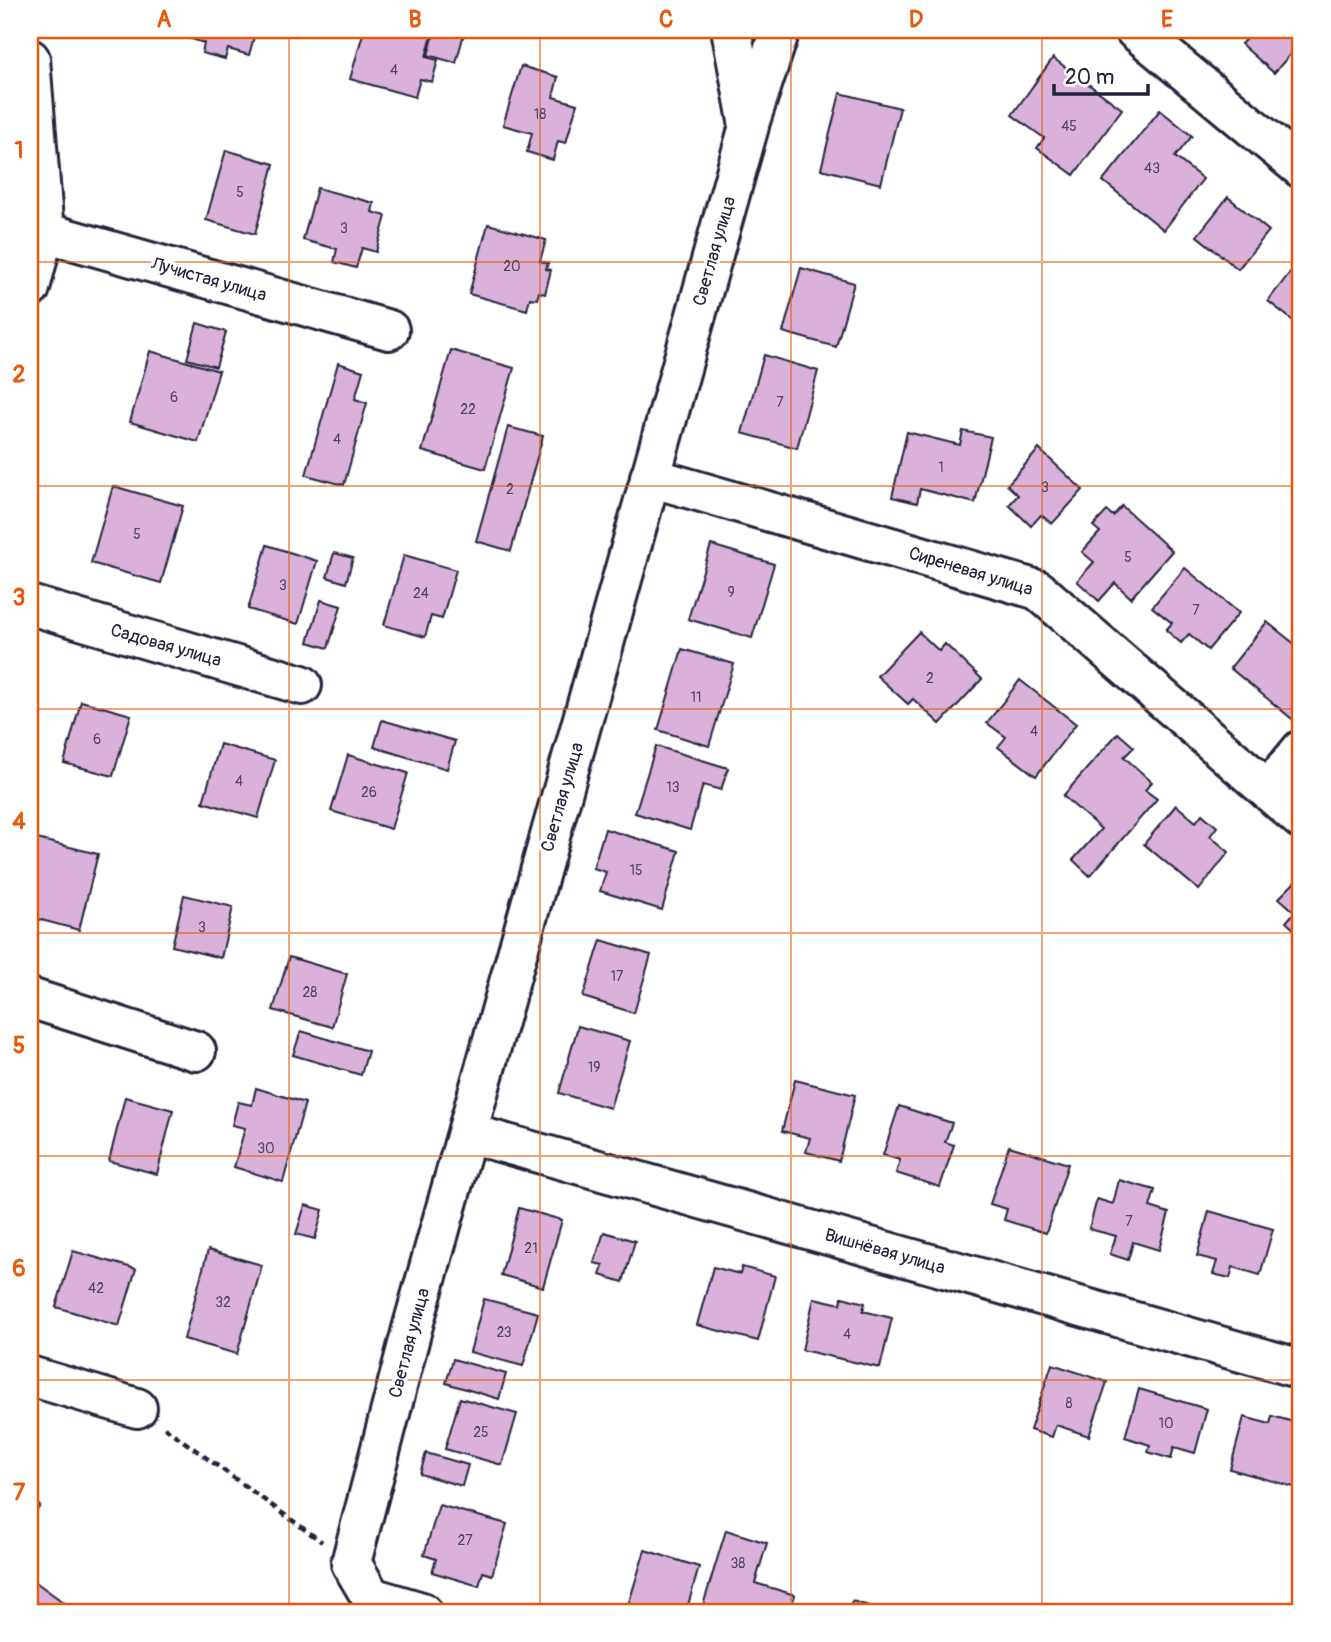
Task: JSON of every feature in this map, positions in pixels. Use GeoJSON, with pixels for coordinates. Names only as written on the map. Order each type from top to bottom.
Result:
{"type":"FeatureCollection","features":[{"type":"Feature","properties":{"kind":"street"},"geometry":{"type":"LineString","coordinates":[[749,125],[780,30]]}},
{"type":"Feature","properties":{"kind":"street"},"geometry":{"type":"LineString","coordinates":[[1135,30],[1301,168]]}},
{"type":"Feature","properties":{"kind":"street","name":"Светлая улица"},"geometry":{"type":"LineString","coordinates":[[351,1563],[412,1329],[749,125],[727,31]]}},
{"type":"Feature","properties":{"kind":"street"},"geometry":{"type":"LineString","coordinates":[[30,58],[37,231],[30,288]]}},
{"type":"Feature","properties":{"kind":"street","name":"Лучистая улица"},"geometry":{"type":"LineString","coordinates":[[37,231],[389,330]]}},
{"type":"Feature","properties":{"kind":"street","name":"Сиреневая улица"},"geometry":{"type":"LineString","coordinates":[[650,477],[1038,590],[1301,819]]}},
{"type":"Feature","properties":{"kind":"street","name":"Садовая улица"},"geometry":{"type":"LineString","coordinates":[[30,605],[302,685]]}},
{"type":"Feature","properties":{"kind":"street"},"geometry":{"type":"LineString","coordinates":[[1268,790],[1301,750]]}},
{"type":"Feature","properties":{"kind":"street"},"geometry":{"type":"LineString","coordinates":[[30,998],[196,1051]]}},
{"type":"Feature","properties":{"kind":"street","name":"Вишнёвая улица"},"geometry":{"type":"LineString","coordinates":[[468,1133],[1301,1369]]}},
{"type":"Feature","properties":{"kind":"street"},"geometry":{"type":"LineString","coordinates":[[30,1376],[137,1408]]}},
{"type":"Feature","properties":{"kind":"street"},"geometry":{"type":"LineString","coordinates":[[351,1563],[371,1597],[422,1612]]}},
{"type":"Feature","properties":{"kind":"path"},"geometry":{"type":"LineString","coordinates":[[137,1408],[351,1563]]}},
{"type":"Feature","properties":{"kind":"building"},"geometry":{"type":"Polygon","coordinates":[[[180,30],[256,30],[249,55],[228,49],[225,59],[202,53],[204,43],[179,35],[180,30]]]}},
{"type":"Feature","properties":{"kind":"building"},"geometry":{"type":"Polygon","coordinates":[[[364,30],[413,30],[432,35],[426,57],[438,60],[432,82],[420,79],[415,97],[350,79],[364,30]]]}},
{"type":"Feature","properties":{"kind":"building"},"geometry":{"type":"Polygon","coordinates":[[[435,30],[465,30],[456,63],[428,55],[435,30]]]}},
{"type":"Feature","properties":{"kind":"building"},"geometry":{"type":"Polygon","coordinates":[[[877,30],[925,30],[922,41],[877,30]]]}},
{"type":"Feature","properties":{"kind":"building"},"geometry":{"type":"Polygon","coordinates":[[[1239,30],[1301,30],[1301,42],[1274,73],[1241,44],[1248,37],[1239,30]]]}},
{"type":"Feature","properties":{"kind":"building"},"geometry":{"type":"Polygon","coordinates":[[[1053,58],[1122,109],[1074,175],[1037,148],[1044,138],[1012,115],[1053,58]]]}},
{"type":"Feature","properties":{"kind":"building"},"geometry":{"type":"Polygon","coordinates":[[[521,66],[558,77],[553,97],[577,104],[566,143],[558,141],[553,160],[527,152],[532,133],[503,125],[521,66]]]}},
{"type":"Feature","properties":{"kind":"building"},"geometry":{"type":"Polygon","coordinates":[[[840,93],[900,108],[881,184],[821,169],[840,93]]]}},
{"type":"Feature","properties":{"kind":"building"},"geometry":{"type":"Polygon","coordinates":[[[1160,110],[1192,136],[1175,157],[1203,179],[1164,230],[1103,181],[1160,110]]]}},
{"type":"Feature","properties":{"kind":"building"},"geometry":{"type":"Polygon","coordinates":[[[226,150],[274,164],[255,234],[206,220],[226,150]]]}},
{"type":"Feature","properties":{"kind":"building"},"geometry":{"type":"Polygon","coordinates":[[[317,188],[374,203],[372,212],[386,216],[376,252],[362,248],[356,268],[334,262],[337,249],[303,240],[317,188]]]}},
{"type":"Feature","properties":{"kind":"building"},"geometry":{"type":"Polygon","coordinates":[[[1228,197],[1269,231],[1238,269],[1197,236],[1228,197]]]}},
{"type":"Feature","properties":{"kind":"building"},"geometry":{"type":"Polygon","coordinates":[[[488,224],[546,240],[540,261],[548,263],[546,269],[551,270],[545,294],[539,292],[537,299],[530,298],[527,310],[469,294],[488,224]]]}},
{"type":"Feature","properties":{"kind":"building"},"geometry":{"type":"Polygon","coordinates":[[[1298,262],[1301,264],[1301,327],[1268,301],[1298,262]]]}},
{"type":"Feature","properties":{"kind":"building"},"geometry":{"type":"Polygon","coordinates":[[[801,268],[854,283],[836,347],[783,332],[801,268]]]}},
{"type":"Feature","properties":{"kind":"building"},"geometry":{"type":"Polygon","coordinates":[[[197,323],[226,332],[216,367],[187,359],[197,323]]]}},
{"type":"Feature","properties":{"kind":"building"},"geometry":{"type":"Polygon","coordinates":[[[451,350],[514,368],[485,469],[422,451],[451,350]]]}},
{"type":"Feature","properties":{"kind":"building"},"geometry":{"type":"Polygon","coordinates":[[[150,351],[219,371],[198,442],[130,422],[150,351]]]}},
{"type":"Feature","properties":{"kind":"building"},"geometry":{"type":"Polygon","coordinates":[[[764,355],[818,371],[797,448],[742,433],[764,355]]]}},
{"type":"Feature","properties":{"kind":"building"},"geometry":{"type":"Polygon","coordinates":[[[338,363],[363,371],[355,399],[367,403],[344,485],[306,475],[338,363]]]}},
{"type":"Feature","properties":{"kind":"building"},"geometry":{"type":"Polygon","coordinates":[[[508,427],[543,436],[511,551],[476,541],[508,427]]]}},
{"type":"Feature","properties":{"kind":"building"},"geometry":{"type":"Polygon","coordinates":[[[963,431],[991,437],[975,503],[920,489],[917,503],[892,497],[907,432],[960,445],[963,431]]]}},
{"type":"Feature","properties":{"kind":"building"},"geometry":{"type":"Polygon","coordinates":[[[1039,449],[1083,490],[1052,524],[1041,515],[1031,526],[1009,505],[1018,495],[1007,485],[1039,449]]]}},
{"type":"Feature","properties":{"kind":"building"},"geometry":{"type":"Polygon","coordinates":[[[113,486],[183,506],[161,583],[91,563],[113,486]]]}},
{"type":"Feature","properties":{"kind":"building"},"geometry":{"type":"Polygon","coordinates":[[[1122,506],[1172,551],[1131,598],[1115,583],[1099,601],[1077,581],[1094,562],[1082,552],[1100,532],[1093,526],[1107,511],[1113,516],[1122,506]]]}},
{"type":"Feature","properties":{"kind":"building"},"geometry":{"type":"Polygon","coordinates":[[[267,545],[317,561],[298,624],[248,609],[267,545]]]}},
{"type":"Feature","properties":{"kind":"building"},"geometry":{"type":"Polygon","coordinates":[[[711,545],[774,564],[752,638],[688,619],[711,545]]]}},
{"type":"Feature","properties":{"kind":"building"},"geometry":{"type":"Polygon","coordinates":[[[334,553],[353,558],[346,583],[327,577],[334,553]]]}},
{"type":"Feature","properties":{"kind":"building"},"geometry":{"type":"Polygon","coordinates":[[[404,555],[456,570],[442,619],[431,616],[425,637],[384,625],[404,555]]]}},
{"type":"Feature","properties":{"kind":"building"},"geometry":{"type":"Polygon","coordinates":[[[1185,568],[1239,613],[1208,650],[1189,634],[1181,643],[1166,630],[1172,623],[1152,607],[1185,568]]]}},
{"type":"Feature","properties":{"kind":"building"},"geometry":{"type":"Polygon","coordinates":[[[321,600],[341,606],[328,648],[308,642],[321,600]]]}},
{"type":"Feature","properties":{"kind":"building"},"geometry":{"type":"Polygon","coordinates":[[[1267,622],[1301,649],[1301,718],[1297,723],[1230,668],[1267,622]]]}},
{"type":"Feature","properties":{"kind":"building"},"geometry":{"type":"Polygon","coordinates":[[[919,632],[939,651],[945,644],[982,679],[940,724],[913,699],[908,704],[877,676],[919,632]]]}},
{"type":"Feature","properties":{"kind":"building"},"geometry":{"type":"Polygon","coordinates":[[[682,649],[734,664],[709,746],[658,730],[682,649]]]}},
{"type":"Feature","properties":{"kind":"building"},"geometry":{"type":"Polygon","coordinates":[[[1020,680],[1076,724],[1036,776],[998,747],[1006,737],[987,723],[1020,680]]]}},
{"type":"Feature","properties":{"kind":"building"},"geometry":{"type":"Polygon","coordinates":[[[81,701],[131,715],[113,776],[64,763],[81,701]]]}},
{"type":"Feature","properties":{"kind":"building"},"geometry":{"type":"Polygon","coordinates":[[[382,720],[455,741],[447,769],[374,747],[382,720]]]}},
{"type":"Feature","properties":{"kind":"building"},"geometry":{"type":"Polygon","coordinates":[[[1118,733],[1134,747],[1124,757],[1152,782],[1145,790],[1157,799],[1090,876],[1073,860],[1101,829],[1063,796],[1118,733]]]}},
{"type":"Feature","properties":{"kind":"building"},"geometry":{"type":"Polygon","coordinates":[[[220,744],[275,760],[258,818],[203,802],[220,744]]]}},
{"type":"Feature","properties":{"kind":"building"},"geometry":{"type":"Polygon","coordinates":[[[656,746],[728,768],[721,790],[703,785],[690,830],[635,813],[656,746]]]}},
{"type":"Feature","properties":{"kind":"building"},"geometry":{"type":"Polygon","coordinates":[[[348,755],[408,773],[391,829],[331,811],[348,755]]]}},
{"type":"Feature","properties":{"kind":"building"},"geometry":{"type":"Polygon","coordinates":[[[1176,805],[1196,822],[1202,814],[1217,827],[1210,836],[1229,852],[1199,890],[1144,844],[1176,805]]]}},
{"type":"Feature","properties":{"kind":"building"},"geometry":{"type":"Polygon","coordinates":[[[605,829],[679,851],[662,910],[600,891],[606,872],[593,868],[605,829]]]}},
{"type":"Feature","properties":{"kind":"building"},"geometry":{"type":"Polygon","coordinates":[[[37,839],[98,854],[79,930],[30,917],[30,866],[37,839]]]}},
{"type":"Feature","properties":{"kind":"building"},"geometry":{"type":"Polygon","coordinates":[[[1300,877],[1301,936],[1286,922],[1295,912],[1279,898],[1300,877]]]}},
{"type":"Feature","properties":{"kind":"building"},"geometry":{"type":"Polygon","coordinates":[[[184,895],[233,907],[221,958],[172,946],[184,895]]]}},
{"type":"Feature","properties":{"kind":"building"},"geometry":{"type":"Polygon","coordinates":[[[601,940],[651,955],[634,1013],[583,997],[601,940]]]}},
{"type":"Feature","properties":{"kind":"building"},"geometry":{"type":"Polygon","coordinates":[[[289,957],[347,974],[332,1027],[273,1010],[289,957]]]}},
{"type":"Feature","properties":{"kind":"building"},"geometry":{"type":"Polygon","coordinates":[[[578,1026],[630,1041],[610,1108],[559,1093],[578,1026]]]}},
{"type":"Feature","properties":{"kind":"building"},"geometry":{"type":"Polygon","coordinates":[[[301,1031],[368,1051],[361,1075],[293,1055],[301,1031]]]}},
{"type":"Feature","properties":{"kind":"building"},"geometry":{"type":"Polygon","coordinates":[[[795,1080],[855,1095],[839,1161],[806,1152],[810,1138],[782,1131],[795,1080]]]}},
{"type":"Feature","properties":{"kind":"building"},"geometry":{"type":"Polygon","coordinates":[[[256,1088],[305,1103],[283,1182],[234,1167],[245,1128],[232,1125],[238,1102],[252,1105],[256,1088]]]}},
{"type":"Feature","properties":{"kind":"building"},"geometry":{"type":"Polygon","coordinates":[[[125,1097],[173,1110],[157,1174],[109,1161],[125,1097]]]}},
{"type":"Feature","properties":{"kind":"building"},"geometry":{"type":"Polygon","coordinates":[[[899,1106],[952,1123],[945,1142],[954,1145],[940,1187],[896,1173],[900,1160],[883,1155],[899,1106]]]}},
{"type":"Feature","properties":{"kind":"building"},"geometry":{"type":"Polygon","coordinates":[[[1009,1146],[1068,1164],[1046,1233],[1004,1220],[1007,1209],[990,1204],[1009,1146]]]}},
{"type":"Feature","properties":{"kind":"building"},"geometry":{"type":"Polygon","coordinates":[[[1119,1180],[1155,1190],[1150,1207],[1169,1213],[1159,1250],[1133,1242],[1128,1260],[1110,1254],[1116,1236],[1089,1229],[1097,1199],[1113,1204],[1119,1180]]]}},
{"type":"Feature","properties":{"kind":"building"},"geometry":{"type":"Polygon","coordinates":[[[305,1205],[323,1210],[315,1239],[296,1234],[305,1205]]]}},
{"type":"Feature","properties":{"kind":"building"},"geometry":{"type":"Polygon","coordinates":[[[519,1208],[562,1220],[543,1287],[501,1275],[519,1208]]]}},
{"type":"Feature","properties":{"kind":"building"},"geometry":{"type":"Polygon","coordinates":[[[1209,1211],[1273,1229],[1260,1275],[1233,1267],[1230,1278],[1213,1274],[1217,1261],[1197,1256],[1209,1211]]]}},
{"type":"Feature","properties":{"kind":"building"},"geometry":{"type":"Polygon","coordinates":[[[604,1232],[635,1241],[623,1282],[600,1275],[603,1265],[594,1263],[604,1232]]]}},
{"type":"Feature","properties":{"kind":"building"},"geometry":{"type":"Polygon","coordinates":[[[208,1250],[262,1265],[237,1354],[184,1339],[208,1250]]]}},
{"type":"Feature","properties":{"kind":"building"},"geometry":{"type":"Polygon","coordinates":[[[73,1251],[136,1269],[119,1326],[56,1307],[73,1251]]]}},
{"type":"Feature","properties":{"kind":"building"},"geometry":{"type":"Polygon","coordinates":[[[713,1267],[740,1274],[742,1267],[775,1276],[758,1341],[697,1325],[713,1267]]]}},
{"type":"Feature","properties":{"kind":"building"},"geometry":{"type":"Polygon","coordinates":[[[842,1297],[865,1303],[863,1311],[892,1318],[880,1368],[802,1350],[814,1298],[841,1304],[842,1297]]]}},
{"type":"Feature","properties":{"kind":"building"},"geometry":{"type":"Polygon","coordinates":[[[484,1299],[538,1313],[523,1366],[470,1352],[484,1299]]]}},
{"type":"Feature","properties":{"kind":"building"},"geometry":{"type":"Polygon","coordinates":[[[453,1359],[506,1374],[499,1399],[446,1383],[453,1359]]]}},
{"type":"Feature","properties":{"kind":"building"},"geometry":{"type":"Polygon","coordinates":[[[1052,1364],[1107,1382],[1089,1436],[1056,1425],[1052,1437],[1030,1430],[1052,1364]]]}},
{"type":"Feature","properties":{"kind":"building"},"geometry":{"type":"Polygon","coordinates":[[[1139,1389],[1207,1409],[1195,1453],[1174,1447],[1171,1459],[1148,1452],[1150,1445],[1125,1437],[1139,1389]]]}},
{"type":"Feature","properties":{"kind":"building"},"geometry":{"type":"Polygon","coordinates":[[[460,1398],[517,1414],[502,1465],[445,1449],[460,1398]]]}},
{"type":"Feature","properties":{"kind":"building"},"geometry":{"type":"Polygon","coordinates":[[[1272,1416],[1301,1424],[1301,1489],[1230,1469],[1244,1417],[1270,1424],[1272,1416]]]}},
{"type":"Feature","properties":{"kind":"building"},"geometry":{"type":"Polygon","coordinates":[[[426,1453],[468,1465],[462,1486],[420,1474],[426,1453]]]}},
{"type":"Feature","properties":{"kind":"building"},"geometry":{"type":"Polygon","coordinates":[[[30,1497],[40,1506],[30,1519],[30,1497]]]}},
{"type":"Feature","properties":{"kind":"building"},"geometry":{"type":"Polygon","coordinates":[[[439,1505],[507,1524],[492,1575],[483,1572],[479,1586],[432,1572],[436,1559],[424,1555],[439,1505]]]}},
{"type":"Feature","properties":{"kind":"building"},"geometry":{"type":"Polygon","coordinates":[[[726,1530],[767,1543],[755,1583],[795,1595],[790,1612],[701,1612],[726,1530]]]}},
{"type":"Feature","properties":{"kind":"building"},"geometry":{"type":"Polygon","coordinates":[[[645,1550],[699,1567],[686,1612],[626,1612],[645,1550]]]}},
{"type":"Feature","properties":{"kind":"building"},"geometry":{"type":"Polygon","coordinates":[[[30,1578],[77,1612],[30,1612],[30,1578]]]}},
{"type":"Feature","properties":{"kind":"building"},"geometry":{"type":"Polygon","coordinates":[[[852,1601],[889,1612],[849,1612],[852,1601]]]}}]}
